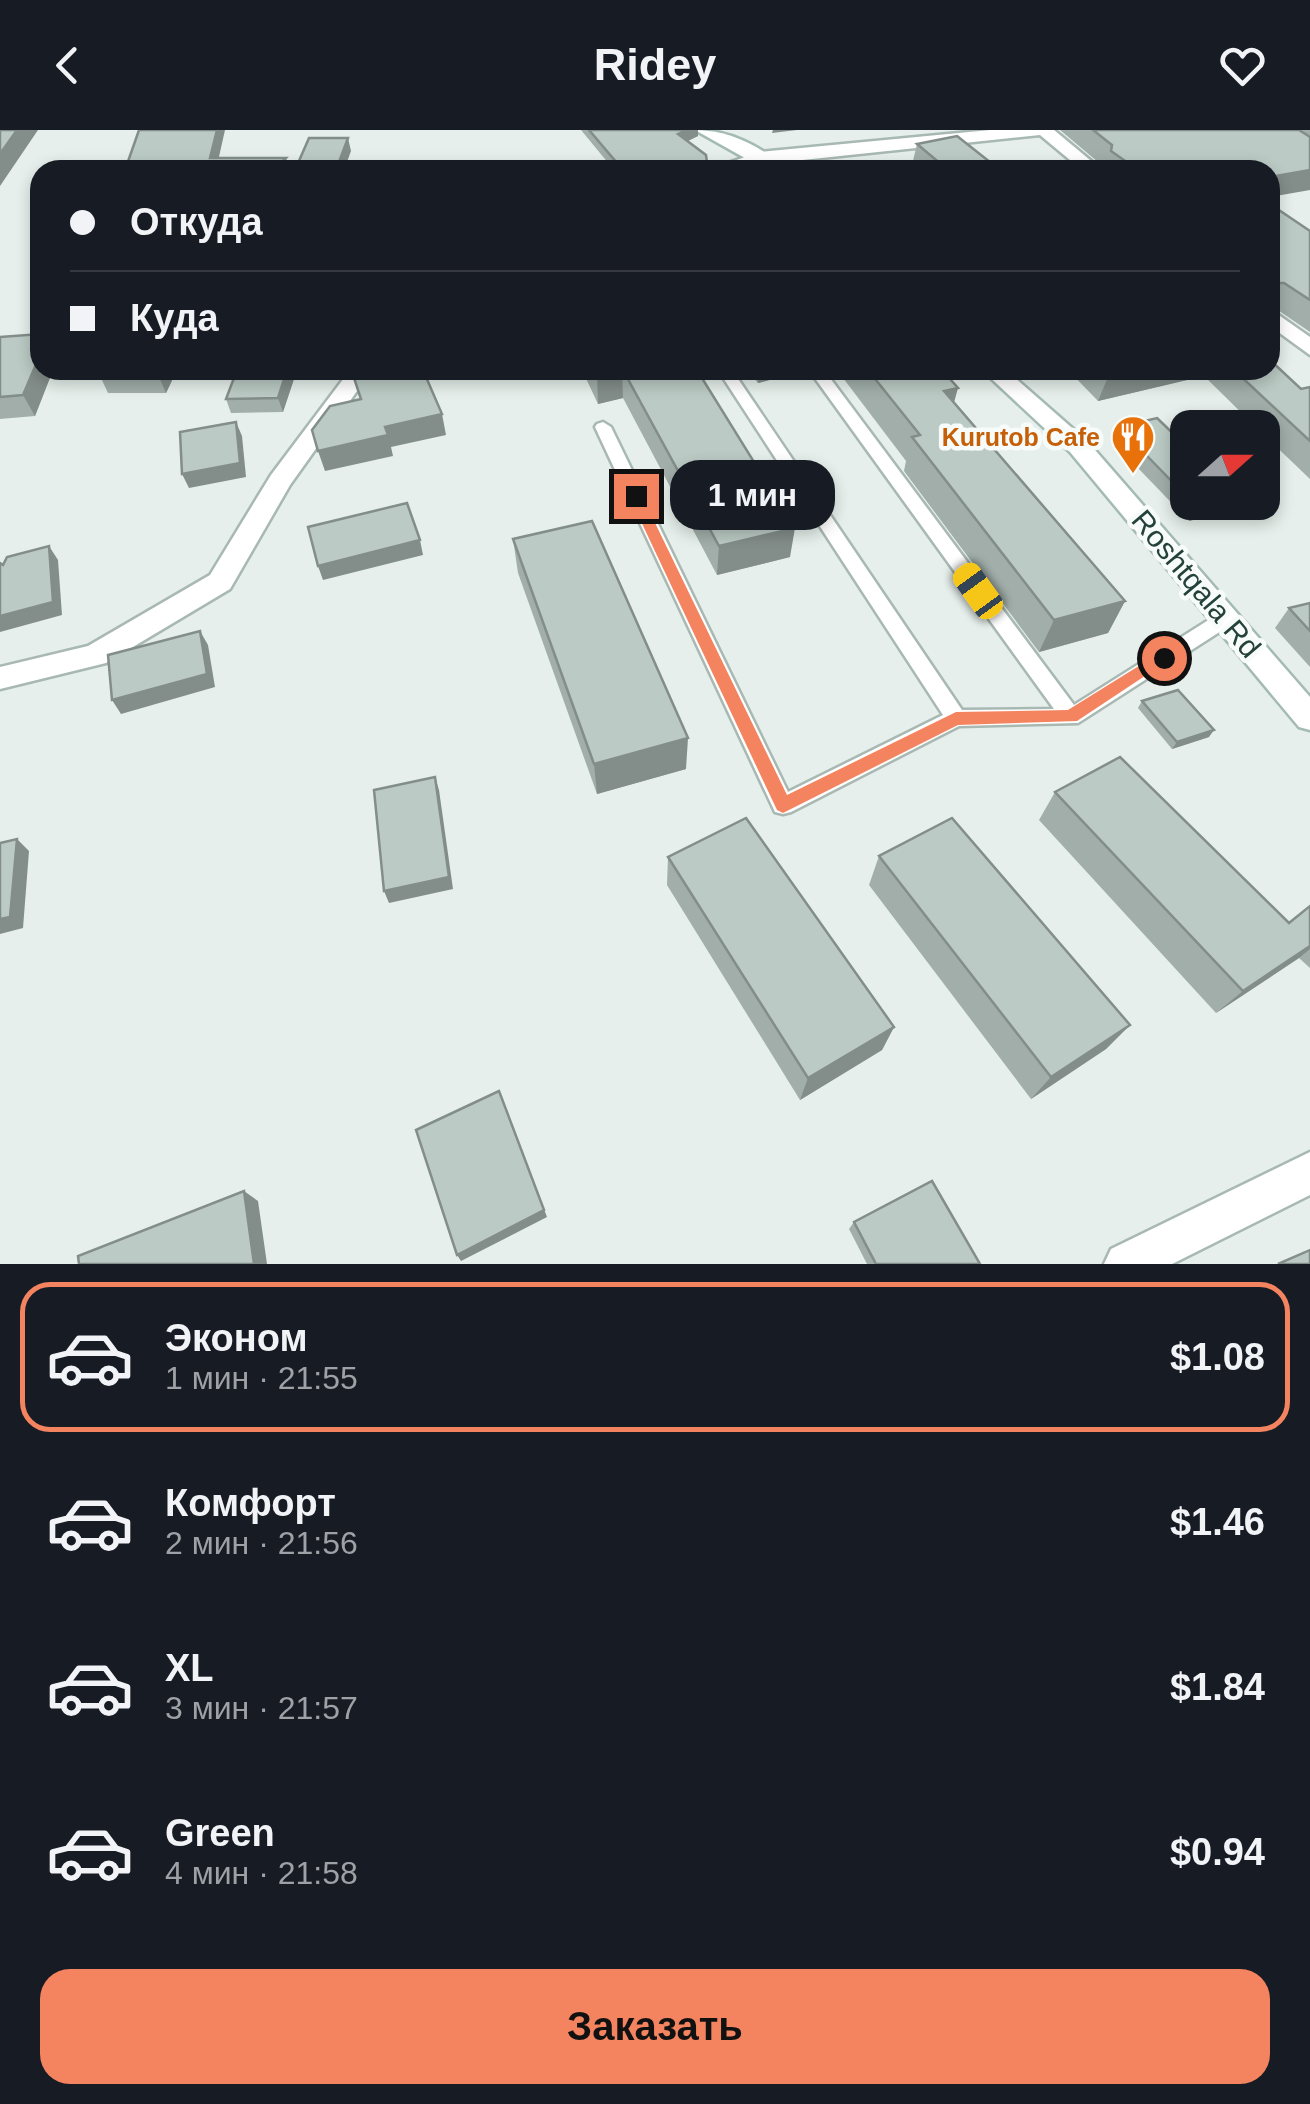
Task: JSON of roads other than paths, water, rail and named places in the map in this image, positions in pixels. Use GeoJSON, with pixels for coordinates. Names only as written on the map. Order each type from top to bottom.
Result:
{"type":"FeatureCollection","features":[{"type":"Feature","properties":{"kind":"street"},"geometry":{"type":"LineString","coordinates":[[703,130],[765,160]]}},
{"type":"Feature","properties":{"kind":"street"},"geometry":{"type":"LineString","coordinates":[[747,160],[1043,130],[1080,160]]}},
{"type":"Feature","properties":{"kind":"street"},"geometry":{"type":"LineString","coordinates":[[1280,323],[1310,348]]}},
{"type":"Feature","properties":{"kind":"street"},"geometry":{"type":"LineString","coordinates":[[0,678],[96,655],[220,582],[280,481],[353,380]]}},
{"type":"Feature","properties":{"kind":"street","name":"Roshtqala Rd"},"geometry":{"type":"LineString","coordinates":[[1004,380],[1079,448],[1310,718]]}},
{"type":"Feature","properties":{"kind":"street"},"geometry":{"type":"LineString","coordinates":[[1126,1264],[1310,1173]]}},
{"type":"Feature","properties":{"kind":"lane"},"geometry":{"type":"LineString","coordinates":[[732,380],[956,718]]}},
{"type":"Feature","properties":{"kind":"lane"},"geometry":{"type":"LineString","coordinates":[[823,380],[1071,717]]}},
{"type":"Feature","properties":{"kind":"lane"},"geometry":{"type":"LineString","coordinates":[[603,427],[783,805],[956,718],[1071,717],[1225,619]]}},
{"type":"Feature","properties":{"kind":"place","name":"Kurutob Cafe"},"geometry":{"type":"Point","coordinates":[1133,475]}}]}
